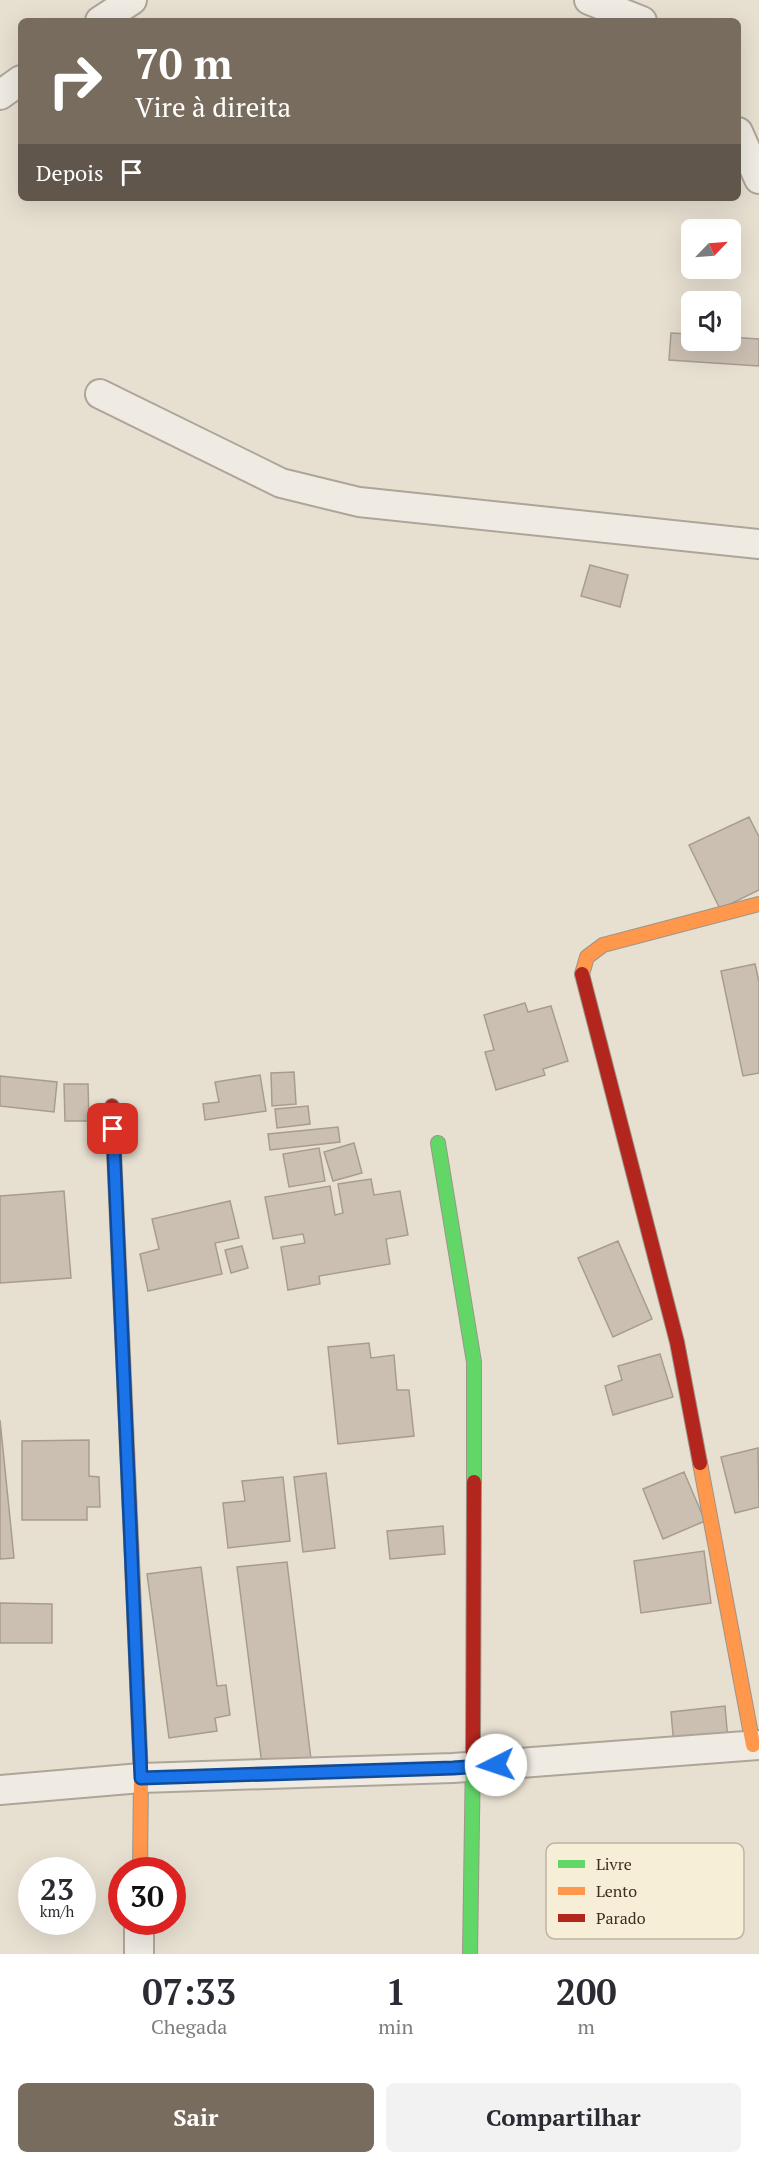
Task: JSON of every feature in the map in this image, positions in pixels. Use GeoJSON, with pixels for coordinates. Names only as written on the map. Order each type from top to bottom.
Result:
{"type":"FeatureCollection","features":[{"type":"Feature","properties":{"kind":"street"},"geometry":{"type":"LineString","coordinates":[[105,18],[132,0]]}},
{"type":"Feature","properties":{"kind":"street"},"geometry":{"type":"LineString","coordinates":[[589,0],[634,18]]}},
{"type":"Feature","properties":{"kind":"street"},"geometry":{"type":"LineString","coordinates":[[0,95],[18,82]]}},
{"type":"Feature","properties":{"kind":"street"},"geometry":{"type":"LineString","coordinates":[[741,139],[759,178]]}},
{"type":"Feature","properties":{"kind":"street"},"geometry":{"type":"LineString","coordinates":[[100,394],[281,483],[359,502],[759,544]]}},
{"type":"Feature","properties":{"kind":"street"},"geometry":{"type":"LineString","coordinates":[[0,1790],[141,1778],[473,1766],[756,1745],[677,1342],[582,976],[583,964],[589,952],[603,945],[759,904]]}},
{"type":"Feature","properties":{"kind":"street"},"geometry":{"type":"LineString","coordinates":[[112,1106],[141,1778],[140,1857]]}},
{"type":"Feature","properties":{"kind":"street"},"geometry":{"type":"LineString","coordinates":[[438,1143],[474,1362],[470,1954]]}},
{"type":"Feature","properties":{"kind":"street"},"geometry":{"type":"LineString","coordinates":[[139,1935],[139,1954]]}},
{"type":"Feature","properties":{"kind":"building"},"geometry":{"type":"Polygon","coordinates":[[[671,333],[681,333],[681,351],[741,351],[741,338],[759,339],[759,366],[669,360],[671,333]]]}},
{"type":"Feature","properties":{"kind":"building"},"geometry":{"type":"Polygon","coordinates":[[[590,565],[628,575],[620,607],[581,596],[590,565]]]}},
{"type":"Feature","properties":{"kind":"building"},"geometry":{"type":"Polygon","coordinates":[[[749,817],[759,837],[759,890],[720,909],[689,845],[749,817]]]}},
{"type":"Feature","properties":{"kind":"building"},"geometry":{"type":"Polygon","coordinates":[[[755,964],[759,982],[759,1073],[743,1076],[721,971],[755,964]]]}},
{"type":"Feature","properties":{"kind":"building"},"geometry":{"type":"Polygon","coordinates":[[[525,1003],[528,1012],[551,1006],[568,1061],[543,1069],[545,1075],[496,1090],[485,1052],[494,1050],[484,1015],[525,1003]]]}},
{"type":"Feature","properties":{"kind":"building"},"geometry":{"type":"Polygon","coordinates":[[[294,1072],[296,1104],[272,1106],[271,1073],[294,1072]]]}},
{"type":"Feature","properties":{"kind":"building"},"geometry":{"type":"Polygon","coordinates":[[[260,1075],[266,1111],[205,1120],[203,1104],[219,1102],[215,1082],[260,1075]]]}},
{"type":"Feature","properties":{"kind":"building"},"geometry":{"type":"Polygon","coordinates":[[[0,1076],[57,1082],[54,1112],[0,1106],[0,1076]]]}},
{"type":"Feature","properties":{"kind":"building"},"geometry":{"type":"Polygon","coordinates":[[[64,1084],[88,1084],[89,1121],[65,1121],[64,1084]]]}},
{"type":"Feature","properties":{"kind":"building"},"geometry":{"type":"Polygon","coordinates":[[[308,1106],[310,1124],[277,1128],[275,1109],[308,1106]]]}},
{"type":"Feature","properties":{"kind":"building"},"geometry":{"type":"Polygon","coordinates":[[[338,1127],[340,1142],[270,1150],[268,1134],[338,1127]]]}},
{"type":"Feature","properties":{"kind":"building"},"geometry":{"type":"Polygon","coordinates":[[[354,1143],[362,1173],[333,1181],[324,1152],[354,1143]]]}},
{"type":"Feature","properties":{"kind":"building"},"geometry":{"type":"Polygon","coordinates":[[[319,1148],[325,1181],[289,1187],[283,1154],[319,1148]]]}},
{"type":"Feature","properties":{"kind":"building"},"geometry":{"type":"Polygon","coordinates":[[[371,1179],[374,1195],[400,1191],[408,1235],[386,1239],[390,1264],[319,1276],[320,1284],[288,1290],[281,1247],[305,1243],[303,1234],[273,1239],[265,1197],[330,1186],[335,1215],[343,1213],[338,1184],[371,1179]]]}},
{"type":"Feature","properties":{"kind":"building"},"geometry":{"type":"Polygon","coordinates":[[[64,1191],[71,1278],[0,1283],[0,1196],[64,1191]]]}},
{"type":"Feature","properties":{"kind":"building"},"geometry":{"type":"Polygon","coordinates":[[[230,1201],[239,1238],[215,1243],[222,1274],[148,1291],[140,1254],[159,1249],[152,1219],[230,1201]]]}},
{"type":"Feature","properties":{"kind":"building"},"geometry":{"type":"Polygon","coordinates":[[[618,1241],[652,1319],[613,1337],[578,1258],[618,1241]]]}},
{"type":"Feature","properties":{"kind":"building"},"geometry":{"type":"Polygon","coordinates":[[[242,1246],[248,1268],[231,1273],[225,1250],[242,1246]]]}},
{"type":"Feature","properties":{"kind":"building"},"geometry":{"type":"Polygon","coordinates":[[[369,1343],[371,1358],[394,1355],[397,1390],[409,1390],[414,1436],[338,1444],[328,1347],[369,1343]]]}},
{"type":"Feature","properties":{"kind":"building"},"geometry":{"type":"Polygon","coordinates":[[[660,1354],[673,1397],[613,1415],[605,1386],[622,1380],[618,1366],[660,1354]]]}},
{"type":"Feature","properties":{"kind":"building"},"geometry":{"type":"Polygon","coordinates":[[[0,1420],[14,1558],[0,1559],[0,1420]]]}},
{"type":"Feature","properties":{"kind":"building"},"geometry":{"type":"Polygon","coordinates":[[[89,1440],[89,1476],[99,1477],[100,1507],[87,1507],[87,1520],[22,1520],[22,1441],[89,1440]]]}},
{"type":"Feature","properties":{"kind":"building"},"geometry":{"type":"Polygon","coordinates":[[[758,1448],[759,1507],[735,1513],[721,1457],[758,1448]]]}},
{"type":"Feature","properties":{"kind":"building"},"geometry":{"type":"Polygon","coordinates":[[[684,1472],[705,1521],[663,1539],[643,1489],[684,1472]]]}},
{"type":"Feature","properties":{"kind":"building"},"geometry":{"type":"Polygon","coordinates":[[[326,1473],[335,1548],[303,1552],[294,1477],[326,1473]]]}},
{"type":"Feature","properties":{"kind":"building"},"geometry":{"type":"Polygon","coordinates":[[[283,1477],[290,1541],[228,1548],[223,1503],[245,1501],[242,1481],[283,1477]]]}},
{"type":"Feature","properties":{"kind":"building"},"geometry":{"type":"Polygon","coordinates":[[[443,1526],[445,1554],[390,1559],[387,1531],[443,1526]]]}},
{"type":"Feature","properties":{"kind":"building"},"geometry":{"type":"Polygon","coordinates":[[[704,1551],[711,1603],[641,1613],[634,1561],[704,1551]]]}},
{"type":"Feature","properties":{"kind":"building"},"geometry":{"type":"Polygon","coordinates":[[[287,1562],[311,1759],[262,1765],[237,1567],[287,1562]]]}},
{"type":"Feature","properties":{"kind":"building"},"geometry":{"type":"Polygon","coordinates":[[[201,1567],[217,1686],[226,1685],[230,1715],[215,1718],[217,1731],[169,1738],[147,1574],[201,1567]]]}},
{"type":"Feature","properties":{"kind":"building"},"geometry":{"type":"Polygon","coordinates":[[[0,1603],[52,1604],[52,1643],[0,1643],[0,1603]]]}},
{"type":"Feature","properties":{"kind":"building"},"geometry":{"type":"Polygon","coordinates":[[[725,1706],[728,1741],[674,1746],[671,1712],[725,1706]]]}},
{"type":"Feature","properties":{"kind":"traffic: fast"},"geometry":{"type":"LineString","coordinates":[[438,1143],[474,1362],[474,1482]]}},
{"type":"Feature","properties":{"kind":"traffic: fast"},"geometry":{"type":"LineString","coordinates":[[470,1954],[473,1754]]}},
{"type":"Feature","properties":{"kind":"traffic: slow"},"geometry":{"type":"LineString","coordinates":[[582,974],[587,957],[603,945],[759,904]]}},
{"type":"Feature","properties":{"kind":"traffic: slow"},"geometry":{"type":"LineString","coordinates":[[700,1463],[753,1745]]}},
{"type":"Feature","properties":{"kind":"traffic: slow"},"geometry":{"type":"LineString","coordinates":[[132,1561],[141,1778],[140,1857]]}},
{"type":"Feature","properties":{"kind":"traffic: jam"},"geometry":{"type":"LineString","coordinates":[[582,974],[677,1342],[700,1463]]}},
{"type":"Feature","properties":{"kind":"traffic: jam"},"geometry":{"type":"LineString","coordinates":[[112,1106],[132,1561]]}},
{"type":"Feature","properties":{"kind":"traffic: jam"},"geometry":{"type":"LineString","coordinates":[[473,1754],[474,1482]]}},
{"type":"Feature","properties":{"kind":"route"},"geometry":{"type":"LineString","coordinates":[[113,1129],[141,1778],[496,1765]]}}]}
